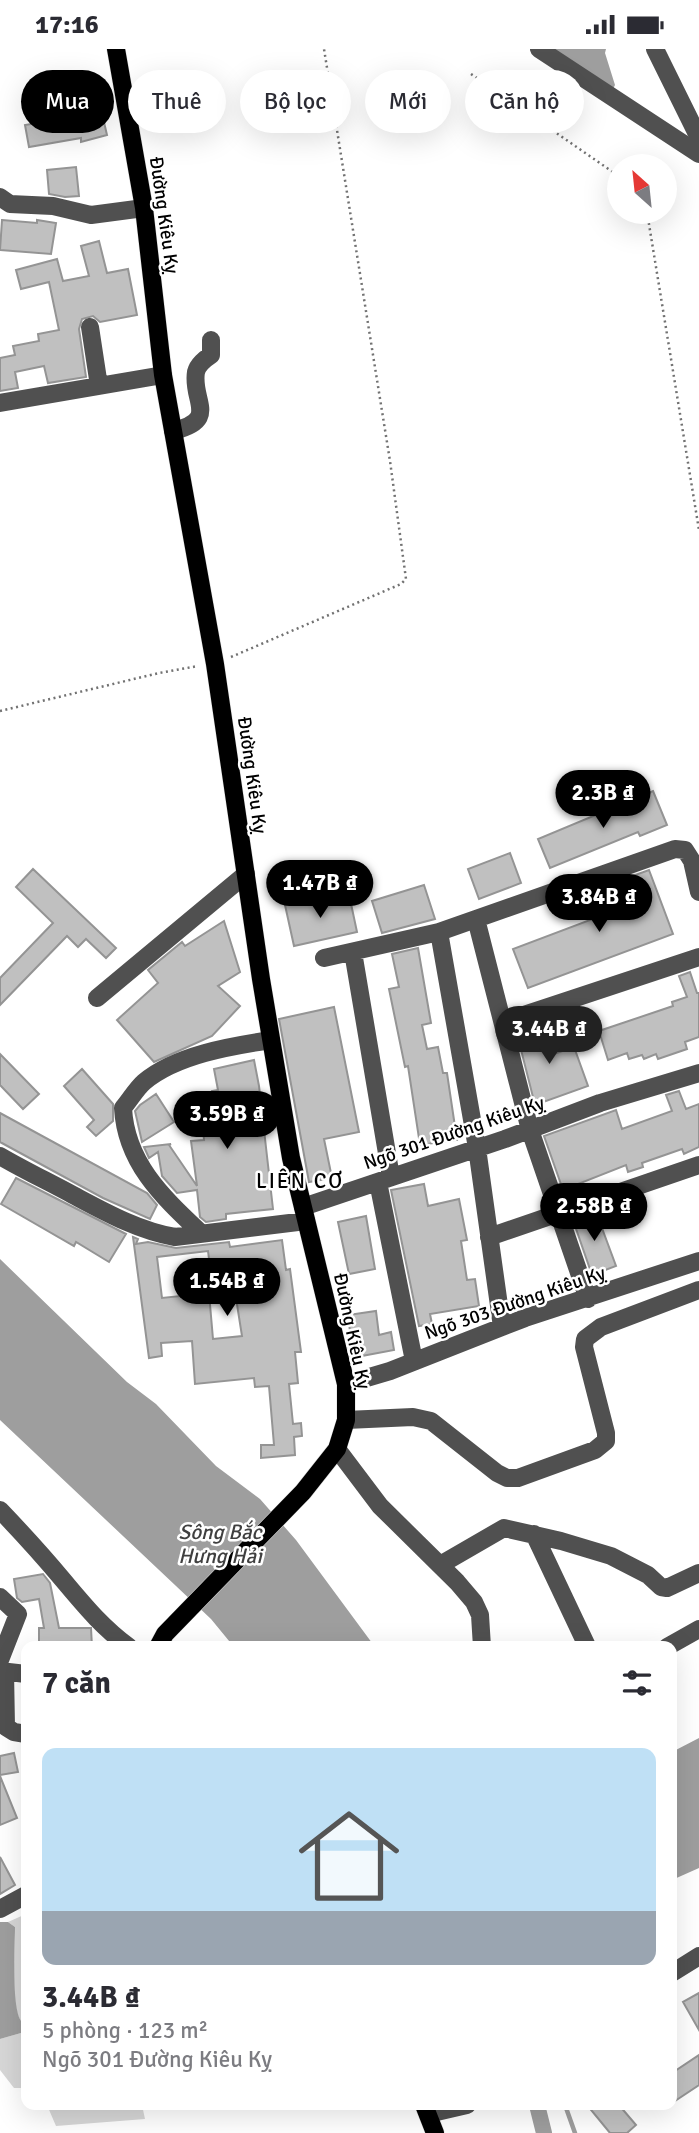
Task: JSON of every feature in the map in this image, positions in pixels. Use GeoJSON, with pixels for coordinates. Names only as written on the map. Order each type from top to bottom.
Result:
{"type":"FeatureCollection","features":[{"type":"Feature","properties":{"kind":"main road","name":"Đường Kiêu Kỵ"},"geometry":{"type":"LineString","coordinates":[[116,49],[144,208],[163,375],[215,664],[290,1158],[346,1384],[346,1420],[337,1449],[303,1492],[161,1640]]}},
{"type":"Feature","properties":{"kind":"main road"},"geometry":{"type":"LineString","coordinates":[[426,2110],[435,2133]]}},
{"type":"Feature","properties":{"kind":"street"},"geometry":{"type":"LineString","coordinates":[[539,49],[699,154]]}},
{"type":"Feature","properties":{"kind":"street"},"geometry":{"type":"LineString","coordinates":[[655,49],[699,138]]}},
{"type":"Feature","properties":{"kind":"street"},"geometry":{"type":"LineString","coordinates":[[0,197],[10,204],[53,206],[91,215],[144,208]]}},
{"type":"Feature","properties":{"kind":"street"},"geometry":{"type":"LineString","coordinates":[[90,327],[99,386]]}},
{"type":"Feature","properties":{"kind":"street"},"geometry":{"type":"LineString","coordinates":[[173,431],[198,419],[202,411],[197,370],[201,362],[211,355],[211,340]]}},
{"type":"Feature","properties":{"kind":"street"},"geometry":{"type":"LineString","coordinates":[[0,403],[163,375]]}},
{"type":"Feature","properties":{"kind":"street"},"geometry":{"type":"LineString","coordinates":[[324,958],[439,932],[650,855],[675,849],[685,850],[692,861],[699,891]]}},
{"type":"Feature","properties":{"kind":"street"},"geometry":{"type":"LineString","coordinates":[[97,998],[246,874]]}},
{"type":"Feature","properties":{"kind":"street"},"geometry":{"type":"LineString","coordinates":[[476,919],[530,1130],[588,1299]]}},
{"type":"Feature","properties":{"kind":"street"},"geometry":{"type":"LineString","coordinates":[[439,932],[477,1148],[502,1327]]}},
{"type":"Feature","properties":{"kind":"street"},"geometry":{"type":"LineString","coordinates":[[353,952],[414,1361]]}},
{"type":"Feature","properties":{"kind":"street"},"geometry":{"type":"LineString","coordinates":[[503,1022],[699,957]]}},
{"type":"Feature","properties":{"kind":"street"},"geometry":{"type":"LineString","coordinates":[[202,1234],[148,1179],[124,1127],[123,1108],[144,1082],[181,1062],[228,1047],[271,1040]]}},
{"type":"Feature","properties":{"kind":"street","name":"Ngõ 301 Đường Kiêu Kỵ"},"geometry":{"type":"LineString","coordinates":[[0,1156],[145,1230],[175,1237],[202,1234],[304,1214],[385,1179],[530,1130],[600,1103],[699,1073]]}},
{"type":"Feature","properties":{"kind":"street"},"geometry":{"type":"LineString","coordinates":[[489,1237],[699,1165]]}},
{"type":"Feature","properties":{"kind":"street","name":"Ngõ 303 Đường Kiêu Kỵ"},"geometry":{"type":"LineString","coordinates":[[346,1384],[502,1327],[699,1261]]}},
{"type":"Feature","properties":{"kind":"street"},"geometry":{"type":"LineString","coordinates":[[346,1420],[413,1417],[431,1421],[507,1478],[518,1478],[595,1450],[602,1447],[606,1441],[606,1433],[584,1347],[586,1339],[601,1327],[699,1290]]}},
{"type":"Feature","properties":{"kind":"street"},"geometry":{"type":"LineString","coordinates":[[337,1449],[380,1506],[474,1602],[480,1615],[482,1641]]}},
{"type":"Feature","properties":{"kind":"street"},"geometry":{"type":"LineString","coordinates":[[0,1510],[92,1615],[121,1641]]}},
{"type":"Feature","properties":{"kind":"street"},"geometry":{"type":"LineString","coordinates":[[440,1566],[504,1528],[611,1556],[648,1575],[661,1587],[667,1588],[699,1573]]}},
{"type":"Feature","properties":{"kind":"street"},"geometry":{"type":"LineString","coordinates":[[534,1534],[585,1641]]}},
{"type":"Feature","properties":{"kind":"street"},"geometry":{"type":"LineString","coordinates":[[0,1597],[18,1614],[2,1667],[6,1727],[21,1733]]}},
{"type":"Feature","properties":{"kind":"street"},"geometry":{"type":"LineString","coordinates":[[677,1641],[699,1629]]}},
{"type":"Feature","properties":{"kind":"street"},"geometry":{"type":"LineString","coordinates":[[2,1667],[21,1673]]}},
{"type":"Feature","properties":{"kind":"street"},"geometry":{"type":"LineString","coordinates":[[0,1909],[21,1898]]}},
{"type":"Feature","properties":{"kind":"street"},"geometry":{"type":"LineString","coordinates":[[677,1970],[699,1956]]}},
{"type":"Feature","properties":{"kind":"path"},"geometry":{"type":"LineString","coordinates":[[0,711],[159,673],[215,664],[401,584],[406,579],[390,461],[324,49]]}},
{"type":"Feature","properties":{"kind":"path"},"geometry":{"type":"LineString","coordinates":[[556,133],[607,168]]}},
{"type":"Feature","properties":{"kind":"path"},"geometry":{"type":"LineString","coordinates":[[649,224],[699,530]]}},
{"type":"Feature","properties":{"kind":"shaded area"},"geometry":{"type":"Polygon","coordinates":[[[21,1916],[21,2020],[15,1992],[15,1927],[8,1922],[21,1916]]]}},
{"type":"Feature","properties":{"kind":"shaded area"},"geometry":{"type":"Polygon","coordinates":[[[21,2033],[21,2088],[14,2088],[0,2070],[0,2039],[21,2033]]]}},
{"type":"Feature","properties":{"kind":"shaded area"},"geometry":{"type":"Polygon","coordinates":[[[49,2110],[143,2110],[145,2119],[56,2126],[49,2110]]]}},
{"type":"Feature","properties":{"kind":"water"},"geometry":{"type":"Polygon","coordinates":[[[546,49],[606,49],[615,85],[611,93],[584,75],[584,70],[577,70],[546,49]]]}},
{"type":"Feature","properties":{"kind":"water","name":"Sông Bắc Hưng Hải"},"geometry":{"type":"Polygon","coordinates":[[[0,1259],[127,1382],[156,1404],[216,1466],[260,1499],[296,1540],[371,1641],[229,1641],[211,1619],[0,1420],[0,1259]]]}},
{"type":"Feature","properties":{"kind":"water"},"geometry":{"type":"Polygon","coordinates":[[[699,1738],[699,1868],[677,1878],[677,1749],[699,1738]]]}},
{"type":"Feature","properties":{"kind":"water"},"geometry":{"type":"Polygon","coordinates":[[[0,1922],[8,1922],[15,1927],[15,1992],[21,2033],[0,2039],[0,1922]]]}},
{"type":"Feature","properties":{"kind":"building"},"geometry":{"type":"Polygon","coordinates":[[[26,133],[107,135],[81,142],[81,138],[29,147],[26,133]]]}},
{"type":"Feature","properties":{"kind":"building"},"geometry":{"type":"Polygon","coordinates":[[[76,167],[79,196],[49,194],[47,170],[76,167]]]}},
{"type":"Feature","properties":{"kind":"building"},"geometry":{"type":"Polygon","coordinates":[[[2,220],[56,223],[51,254],[0,250],[2,220]]]}},
{"type":"Feature","properties":{"kind":"building"},"geometry":{"type":"Polygon","coordinates":[[[99,241],[107,273],[128,269],[137,315],[100,322],[93,316],[82,319],[79,329],[86,377],[48,383],[44,366],[15,372],[18,388],[0,391],[0,358],[15,355],[13,346],[39,341],[38,334],[59,330],[49,282],[21,289],[16,270],[57,259],[63,281],[89,276],[81,246],[99,241]]]}},
{"type":"Feature","properties":{"kind":"building"},"geometry":{"type":"Polygon","coordinates":[[[653,791],[667,825],[640,836],[638,832],[550,868],[538,839],[653,791]]]}},
{"type":"Feature","properties":{"kind":"building"},"geometry":{"type":"Polygon","coordinates":[[[510,853],[521,883],[479,899],[468,869],[510,853]]]}},
{"type":"Feature","properties":{"kind":"building"},"geometry":{"type":"Polygon","coordinates":[[[33,869],[116,948],[106,958],[86,939],[78,947],[67,936],[0,1005],[0,978],[53,923],[16,887],[33,869]]]}},
{"type":"Feature","properties":{"kind":"building"},"geometry":{"type":"Polygon","coordinates":[[[649,870],[673,934],[528,988],[513,949],[622,908],[613,883],[649,870]]]}},
{"type":"Feature","properties":{"kind":"building"},"geometry":{"type":"Polygon","coordinates":[[[424,885],[435,919],[382,933],[372,901],[424,885]]]}},
{"type":"Feature","properties":{"kind":"building"},"geometry":{"type":"Polygon","coordinates":[[[329,896],[330,904],[350,899],[357,932],[294,946],[285,905],[329,896]]]}},
{"type":"Feature","properties":{"kind":"building"},"geometry":{"type":"Polygon","coordinates":[[[224,921],[240,972],[218,986],[240,1006],[212,1036],[154,1062],[117,1020],[158,983],[148,970],[182,942],[185,946],[224,921]]]}},
{"type":"Feature","properties":{"kind":"building"},"geometry":{"type":"Polygon","coordinates":[[[418,948],[431,1023],[422,1025],[427,1049],[438,1047],[443,1073],[447,1073],[457,1140],[420,1145],[408,1066],[405,1067],[389,989],[399,987],[392,954],[418,948]]]}},
{"type":"Feature","properties":{"kind":"building"},"geometry":{"type":"Polygon","coordinates":[[[690,972],[699,993],[699,1037],[685,1042],[687,1049],[658,1059],[656,1054],[644,1059],[642,1055],[629,1059],[627,1053],[608,1060],[599,1031],[673,1006],[672,1002],[687,997],[679,976],[690,972]]]}},
{"type":"Feature","properties":{"kind":"building"},"geometry":{"type":"Polygon","coordinates":[[[334,1007],[359,1132],[324,1139],[332,1178],[309,1182],[279,1019],[334,1007]]]}},
{"type":"Feature","properties":{"kind":"building"},"geometry":{"type":"Polygon","coordinates":[[[540,1022],[551,1055],[574,1047],[588,1086],[535,1105],[516,1030],[540,1022]]]}},
{"type":"Feature","properties":{"kind":"building"},"geometry":{"type":"Polygon","coordinates":[[[0,1054],[39,1094],[23,1109],[0,1085],[0,1054]]]}},
{"type":"Feature","properties":{"kind":"building"},"geometry":{"type":"Polygon","coordinates":[[[254,1060],[273,1209],[226,1214],[226,1219],[206,1222],[200,1217],[197,1190],[177,1193],[162,1176],[158,1152],[149,1158],[144,1147],[171,1144],[169,1145],[197,1186],[191,1141],[204,1140],[202,1118],[215,1116],[212,1091],[218,1090],[214,1069],[254,1060]]]}},
{"type":"Feature","properties":{"kind":"building"},"geometry":{"type":"Polygon","coordinates":[[[82,1069],[113,1104],[113,1121],[96,1136],[87,1127],[94,1120],[64,1086],[82,1069]]]}},
{"type":"Feature","properties":{"kind":"building"},"geometry":{"type":"Polygon","coordinates":[[[679,1091],[686,1109],[699,1104],[699,1147],[684,1154],[682,1149],[642,1163],[643,1167],[628,1172],[626,1165],[563,1190],[544,1136],[616,1110],[622,1129],[672,1111],[666,1095],[679,1091]]]}},
{"type":"Feature","properties":{"kind":"building"},"geometry":{"type":"Polygon","coordinates":[[[156,1094],[174,1122],[142,1142],[135,1111],[156,1094]]]}},
{"type":"Feature","properties":{"kind":"building"},"geometry":{"type":"Polygon","coordinates":[[[0,1113],[147,1193],[157,1205],[150,1219],[103,1198],[0,1142],[0,1113]]]}},
{"type":"Feature","properties":{"kind":"building"},"geometry":{"type":"Polygon","coordinates":[[[16,1178],[126,1234],[109,1262],[76,1242],[74,1246],[1,1204],[16,1178]]]}},
{"type":"Feature","properties":{"kind":"building"},"geometry":{"type":"Polygon","coordinates":[[[424,1184],[428,1206],[459,1199],[467,1240],[461,1241],[467,1280],[475,1279],[479,1306],[430,1314],[432,1324],[419,1326],[391,1190],[424,1184]]]}},
{"type":"Feature","properties":{"kind":"building"},"geometry":{"type":"Polygon","coordinates":[[[596,1212],[616,1266],[592,1275],[573,1220],[596,1212]]]}},
{"type":"Feature","properties":{"kind":"building"},"geometry":{"type":"Polygon","coordinates":[[[366,1216],[375,1269],[349,1274],[338,1222],[366,1216]]]}},
{"type":"Feature","properties":{"kind":"building"},"geometry":{"type":"Polygon","coordinates":[[[133,1237],[138,1239],[136,1244],[148,1242],[176,1248],[229,1242],[230,1247],[282,1240],[286,1270],[290,1269],[301,1352],[295,1352],[298,1383],[289,1384],[293,1424],[301,1423],[302,1436],[294,1437],[295,1455],[261,1458],[261,1445],[274,1445],[269,1386],[255,1387],[254,1378],[195,1384],[192,1341],[161,1343],[162,1356],[149,1358],[133,1237]],[[208,1251],[157,1257],[162,1298],[209,1293],[213,1339],[242,1336],[236,1298],[214,1299],[208,1251]]]}},
{"type":"Feature","properties":{"kind":"building"},"geometry":{"type":"Polygon","coordinates":[[[376,1311],[379,1335],[391,1332],[394,1350],[351,1358],[347,1340],[351,1340],[348,1315],[376,1311]]]}},
{"type":"Feature","properties":{"kind":"building"},"geometry":{"type":"Polygon","coordinates":[[[43,1574],[50,1583],[59,1628],[91,1628],[92,1641],[39,1641],[39,1628],[44,1628],[39,1599],[22,1602],[17,1598],[14,1579],[43,1574]]]}},
{"type":"Feature","properties":{"kind":"building"},"geometry":{"type":"Polygon","coordinates":[[[14,1753],[18,1772],[0,1775],[0,1756],[14,1753]]]}},
{"type":"Feature","properties":{"kind":"building"},"geometry":{"type":"Polygon","coordinates":[[[0,1776],[17,1818],[0,1825],[0,1776]]]}},
{"type":"Feature","properties":{"kind":"building"},"geometry":{"type":"Polygon","coordinates":[[[0,1857],[15,1885],[0,1894],[0,1857]]]}},
{"type":"Feature","properties":{"kind":"building"},"geometry":{"type":"Polygon","coordinates":[[[699,1993],[699,2030],[683,2002],[699,1993]]]}},
{"type":"Feature","properties":{"kind":"building"},"geometry":{"type":"Polygon","coordinates":[[[699,2055],[699,2085],[677,2100],[677,2070],[699,2055]]]}},
{"type":"Feature","properties":{"kind":"building"},"geometry":{"type":"Polygon","coordinates":[[[591,2110],[623,2110],[636,2125],[627,2133],[610,2133],[591,2110]]]}},
{"type":"Feature","properties":{"kind":"waterway"},"geometry":{"type":"LineString","coordinates":[[538,2110],[544,2133]]}},
{"type":"Feature","properties":{"kind":"waterway"},"geometry":{"type":"LineString","coordinates":[[567,2110],[575,2133]]}},
{"type":"Feature","properties":{"kind":"district","name":"LIÊN CƠ"},"geometry":{"type":"Point","coordinates":[300,1181]}}]}
